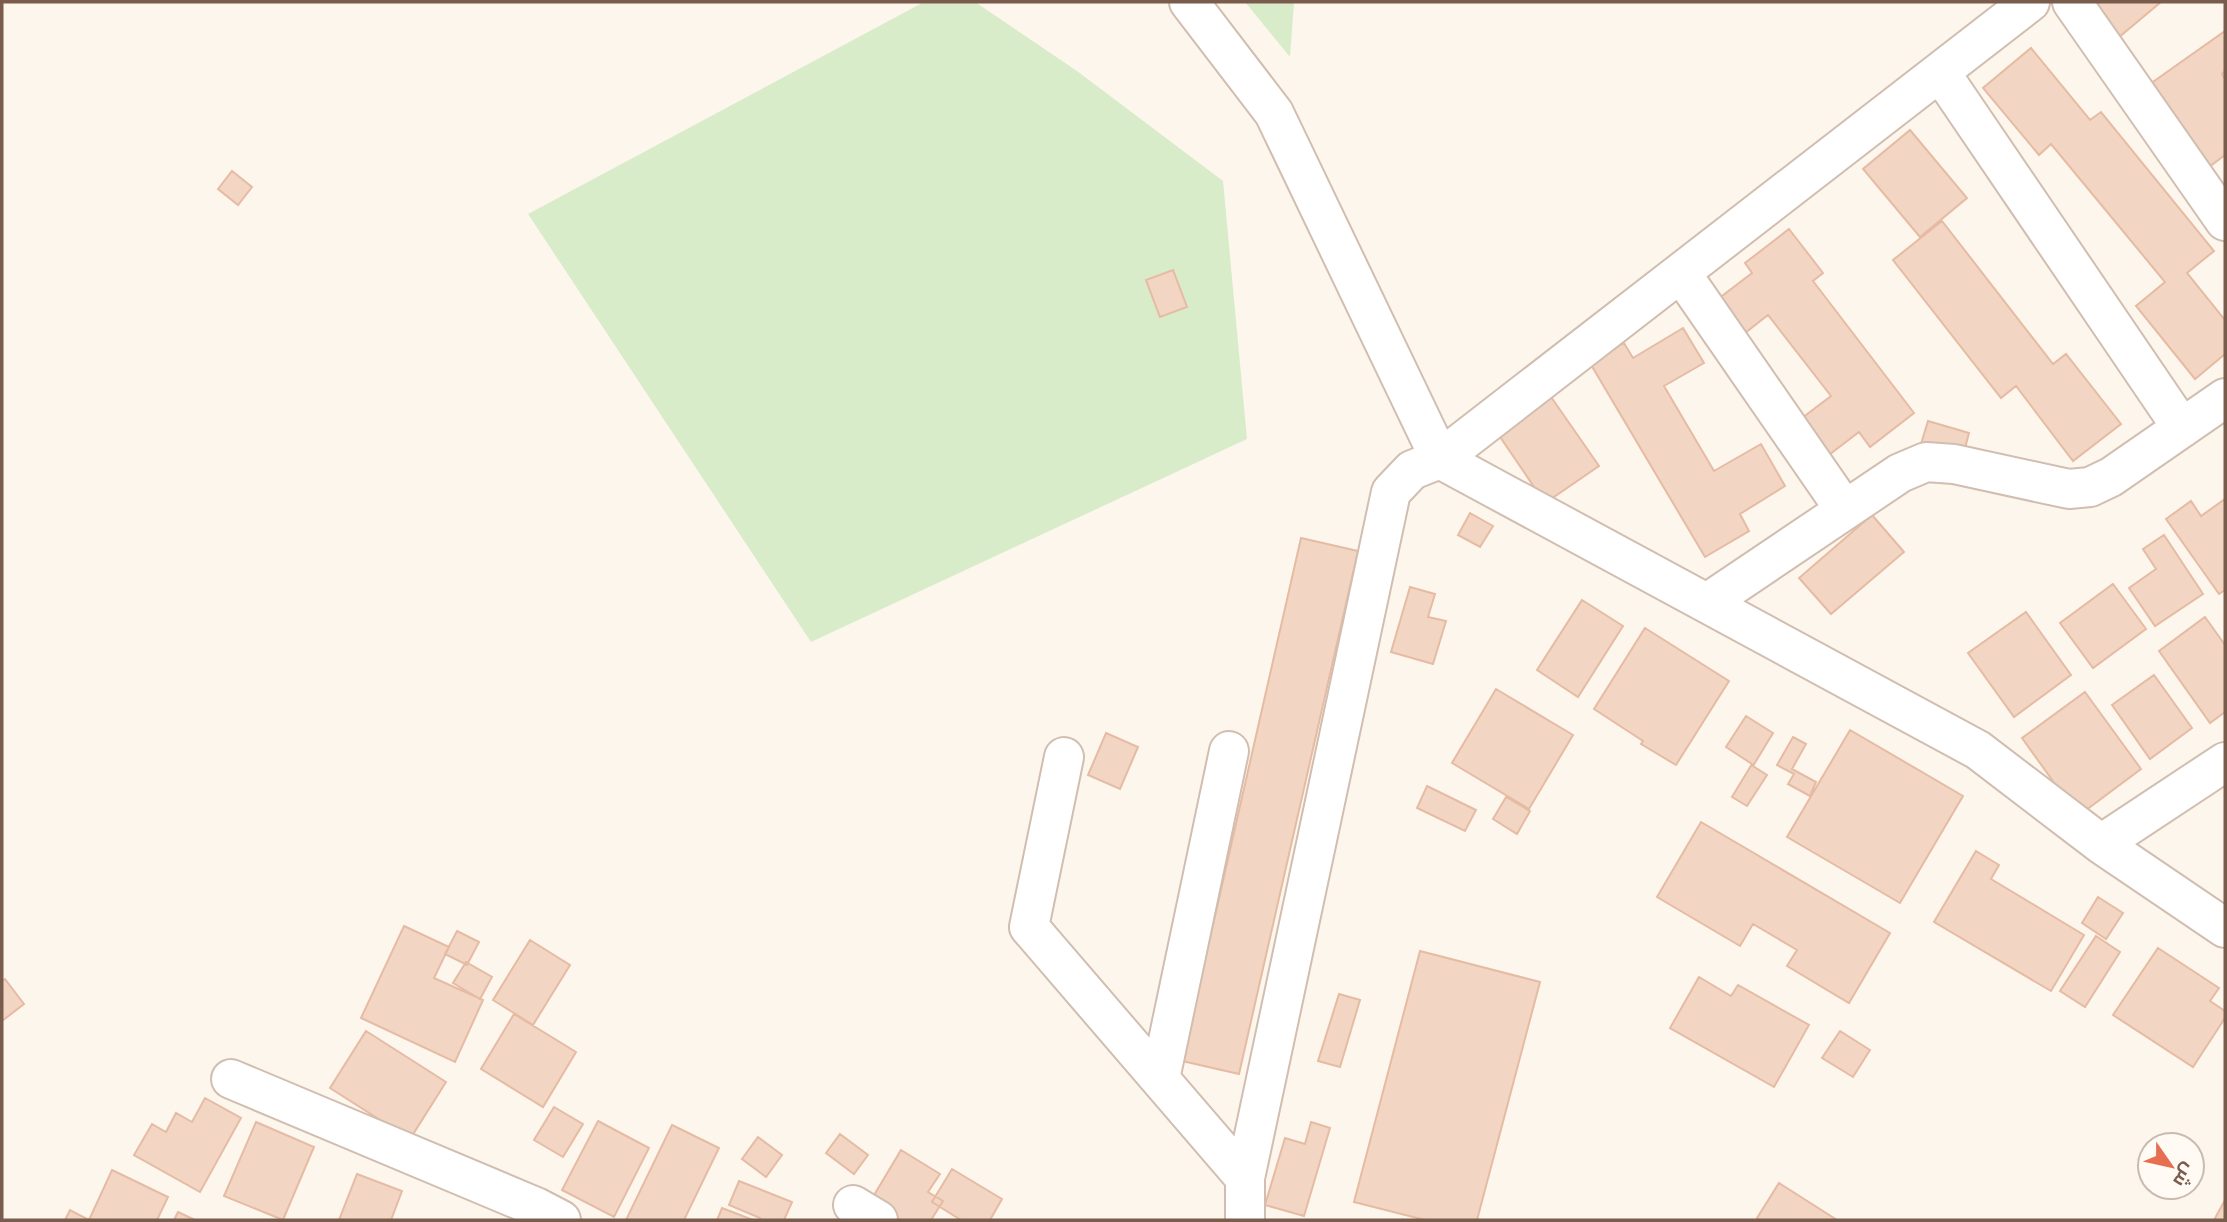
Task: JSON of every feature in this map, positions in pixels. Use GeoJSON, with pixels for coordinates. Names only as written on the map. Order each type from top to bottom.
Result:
{"type":"FeatureCollection","features":[{"type":"Feature","properties":{"kind":"street"},"geometry":{"type":"LineString","coordinates":[[1189,2],[1274,113],[1440,459],[1978,750],[2101,844],[2225,928]]}},
{"type":"Feature","properties":{"kind":"street"},"geometry":{"type":"LineString","coordinates":[[1244,1220],[1245,1178],[1391,492],[1412,470],[1440,459],[2030,2]]}},
{"type":"Feature","properties":{"kind":"street"},"geometry":{"type":"LineString","coordinates":[[2072,2],[2225,221]]}},
{"type":"Feature","properties":{"kind":"street"},"geometry":{"type":"LineString","coordinates":[[1940,72],[2182,428]]}},
{"type":"Feature","properties":{"kind":"street"},"geometry":{"type":"LineString","coordinates":[[1681,273],[1845,510]]}},
{"type":"Feature","properties":{"kind":"street"},"geometry":{"type":"LineString","coordinates":[[1707,603],[1900,473],[1926,462],[1954,464],[2069,489],[2090,487],[2111,477],[2225,398]]}},
{"type":"Feature","properties":{"kind":"street"},"geometry":{"type":"LineString","coordinates":[[1160,1079],[1228,751]]}},
{"type":"Feature","properties":{"kind":"street"},"geometry":{"type":"LineString","coordinates":[[1064,757],[1029,927],[1245,1178]]}},
{"type":"Feature","properties":{"kind":"street"},"geometry":{"type":"LineString","coordinates":[[2101,844],[2225,762]]}},
{"type":"Feature","properties":{"kind":"street"},"geometry":{"type":"LineString","coordinates":[[231,1079],[542,1216]]}},
{"type":"Feature","properties":{"kind":"green space"},"geometry":{"type":"Polygon","coordinates":[[[924,2],[975,2],[1077,71],[1223,181],[1247,439],[811,642],[528,214],[924,2]]]}},
{"type":"Feature","properties":{"kind":"green space"},"geometry":{"type":"Polygon","coordinates":[[[1245,2],[1294,2],[1290,57],[1245,2]]]}},
{"type":"Feature","properties":{"kind":"building"},"geometry":{"type":"Polygon","coordinates":[[[2066,2],[2161,2],[2106,48],[2066,2]]]}},
{"type":"Feature","properties":{"kind":"building"},"geometry":{"type":"Polygon","coordinates":[[[2225,31],[2225,71],[2222,74],[2225,79],[2225,155],[2201,173],[2143,89],[2225,31]]]}},
{"type":"Feature","properties":{"kind":"building"},"geometry":{"type":"Polygon","coordinates":[[[2031,48],[2090,120],[2101,112],[2214,251],[2187,273],[2225,320],[2225,354],[2195,379],[2136,306],[2165,282],[2051,144],[2039,155],[1983,88],[2031,48]]]}},
{"type":"Feature","properties":{"kind":"building"},"geometry":{"type":"Polygon","coordinates":[[[1910,130],[1967,198],[1920,237],[1863,169],[1910,130]]]}},
{"type":"Feature","properties":{"kind":"building"},"geometry":{"type":"Polygon","coordinates":[[[232,171],[252,187],[238,205],[218,189],[232,171]]]}},
{"type":"Feature","properties":{"kind":"building"},"geometry":{"type":"Polygon","coordinates":[[[1942,221],[2053,364],[2066,354],[2121,424],[2073,461],[2016,386],[2001,398],[1893,260],[1942,221]]]}},
{"type":"Feature","properties":{"kind":"building"},"geometry":{"type":"Polygon","coordinates":[[[1789,229],[1823,273],[1813,281],[1914,413],[1870,447],[1859,432],[1813,467],[1785,431],[1831,396],[1768,315],[1731,344],[1705,309],[1752,273],[1745,263],[1789,229]]]}},
{"type":"Feature","properties":{"kind":"building"},"geometry":{"type":"Polygon","coordinates":[[[1173,270],[1187,307],[1160,317],[1146,280],[1173,270]]]}},
{"type":"Feature","properties":{"kind":"building"},"geometry":{"type":"Polygon","coordinates":[[[1683,328],[1704,363],[1664,386],[1714,471],[1761,444],[1785,486],[1740,514],[1749,531],[1705,557],[1590,363],[1624,343],[1633,358],[1683,328]]]}},
{"type":"Feature","properties":{"kind":"building"},"geometry":{"type":"Polygon","coordinates":[[[1549,394],[1599,466],[1545,503],[1496,431],[1549,394]]]}},
{"type":"Feature","properties":{"kind":"building"},"geometry":{"type":"Polygon","coordinates":[[[1928,421],[1969,433],[1963,456],[1921,444],[1928,421]]]}},
{"type":"Feature","properties":{"kind":"building"},"geometry":{"type":"Polygon","coordinates":[[[2225,499],[2225,590],[2219,594],[2166,519],[2191,501],[2201,516],[2225,499]]]}},
{"type":"Feature","properties":{"kind":"building"},"geometry":{"type":"Polygon","coordinates":[[[1470,513],[1493,526],[1480,547],[1458,535],[1470,513]]]}},
{"type":"Feature","properties":{"kind":"building"},"geometry":{"type":"Polygon","coordinates":[[[1872,515],[1904,552],[1831,614],[1799,578],[1872,515]]]}},
{"type":"Feature","properties":{"kind":"building"},"geometry":{"type":"Polygon","coordinates":[[[2164,535],[2203,594],[2155,626],[2129,588],[2156,569],[2143,549],[2164,535]]]}},
{"type":"Feature","properties":{"kind":"building"},"geometry":{"type":"Polygon","coordinates":[[[1301,538],[1358,551],[1239,1074],[1182,1061],[1301,538]]]}},
{"type":"Feature","properties":{"kind":"building"},"geometry":{"type":"Polygon","coordinates":[[[2113,584],[2146,629],[2093,668],[2060,623],[2113,584]]]}},
{"type":"Feature","properties":{"kind":"building"},"geometry":{"type":"Polygon","coordinates":[[[1410,587],[1435,594],[1428,617],[1446,621],[1433,664],[1391,652],[1410,587]]]}},
{"type":"Feature","properties":{"kind":"building"},"geometry":{"type":"Polygon","coordinates":[[[1582,600],[1623,626],[1578,697],[1537,670],[1582,600]]]}},
{"type":"Feature","properties":{"kind":"building"},"geometry":{"type":"Polygon","coordinates":[[[2026,612],[2071,675],[2014,717],[1968,653],[2026,612]]]}},
{"type":"Feature","properties":{"kind":"building"},"geometry":{"type":"Polygon","coordinates":[[[2205,617],[2225,645],[2225,712],[2210,723],[2159,651],[2205,617]]]}},
{"type":"Feature","properties":{"kind":"building"},"geometry":{"type":"Polygon","coordinates":[[[1645,628],[1729,681],[1676,765],[1641,744],[1643,741],[1594,709],[1645,628]]]}},
{"type":"Feature","properties":{"kind":"building"},"geometry":{"type":"Polygon","coordinates":[[[2154,675],[2192,728],[2150,759],[2112,705],[2154,675]]]}},
{"type":"Feature","properties":{"kind":"building"},"geometry":{"type":"Polygon","coordinates":[[[1496,689],[1573,735],[1529,809],[1452,763],[1496,689]]]}},
{"type":"Feature","properties":{"kind":"building"},"geometry":{"type":"Polygon","coordinates":[[[2085,692],[2141,769],[2078,816],[2022,738],[2085,692]]]}},
{"type":"Feature","properties":{"kind":"building"},"geometry":{"type":"Polygon","coordinates":[[[1746,716],[1773,733],[1753,766],[1767,775],[1747,806],[1732,797],[1752,764],[1726,747],[1746,716]]]}},
{"type":"Feature","properties":{"kind":"building"},"geometry":{"type":"Polygon","coordinates":[[[1850,730],[1963,796],[1900,903],[1787,837],[1850,730]]]}},
{"type":"Feature","properties":{"kind":"building"},"geometry":{"type":"Polygon","coordinates":[[[1106,733],[1138,747],[1120,789],[1088,775],[1106,733]]]}},
{"type":"Feature","properties":{"kind":"building"},"geometry":{"type":"Polygon","coordinates":[[[1793,737],[1806,744],[1792,769],[1816,782],[1810,796],[1788,784],[1794,774],[1777,765],[1793,737]]]}},
{"type":"Feature","properties":{"kind":"building"},"geometry":{"type":"Polygon","coordinates":[[[1427,786],[1476,810],[1465,831],[1417,808],[1427,786]]]}},
{"type":"Feature","properties":{"kind":"building"},"geometry":{"type":"Polygon","coordinates":[[[1506,797],[1530,811],[1517,834],[1493,819],[1506,797]]]}},
{"type":"Feature","properties":{"kind":"building"},"geometry":{"type":"Polygon","coordinates":[[[1701,822],[1890,933],[1849,1003],[1787,966],[1797,950],[1753,924],[1740,946],[1657,897],[1701,822]]]}},
{"type":"Feature","properties":{"kind":"building"},"geometry":{"type":"Polygon","coordinates":[[[1976,851],[1999,865],[1991,879],[2084,935],[2051,991],[1934,922],[1976,851]]]}},
{"type":"Feature","properties":{"kind":"building"},"geometry":{"type":"Polygon","coordinates":[[[2098,897],[2123,913],[2106,939],[2082,923],[2098,897]]]}},
{"type":"Feature","properties":{"kind":"building"},"geometry":{"type":"Polygon","coordinates":[[[404,926],[449,947],[434,978],[483,1000],[455,1062],[361,1018],[404,926]]]}},
{"type":"Feature","properties":{"kind":"building"},"geometry":{"type":"Polygon","coordinates":[[[457,931],[479,942],[467,965],[445,954],[457,931]]]}},
{"type":"Feature","properties":{"kind":"building"},"geometry":{"type":"Polygon","coordinates":[[[2096,936],[2120,952],[2085,1007],[2060,991],[2096,936]]]}},
{"type":"Feature","properties":{"kind":"building"},"geometry":{"type":"Polygon","coordinates":[[[530,940],[570,965],[533,1025],[493,1000],[530,940]]]}},
{"type":"Feature","properties":{"kind":"building"},"geometry":{"type":"Polygon","coordinates":[[[2158,948],[2219,988],[2210,1001],[2225,1011],[2225,1018],[2193,1067],[2113,1015],[2158,948]]]}},
{"type":"Feature","properties":{"kind":"building"},"geometry":{"type":"Polygon","coordinates":[[[1420,951],[1540,982],[1477,1220],[1425,1220],[1354,1202],[1420,951]]]}},
{"type":"Feature","properties":{"kind":"building"},"geometry":{"type":"Polygon","coordinates":[[[466,962],[492,977],[480,999],[453,983],[466,962]]]}},
{"type":"Feature","properties":{"kind":"building"},"geometry":{"type":"Polygon","coordinates":[[[1699,977],[1731,996],[1738,985],[1809,1025],[1774,1087],[1670,1028],[1699,977]]]}},
{"type":"Feature","properties":{"kind":"building"},"geometry":{"type":"Polygon","coordinates":[[[5,979],[24,1004],[2,1021],[2,981],[5,979]]]}},
{"type":"Feature","properties":{"kind":"building"},"geometry":{"type":"Polygon","coordinates":[[[1339,994],[1360,1000],[1340,1067],[1318,1061],[1339,994]]]}},
{"type":"Feature","properties":{"kind":"building"},"geometry":{"type":"Polygon","coordinates":[[[514,1014],[576,1052],[543,1107],[481,1069],[514,1014]]]}},
{"type":"Feature","properties":{"kind":"building"},"geometry":{"type":"Polygon","coordinates":[[[366,1031],[446,1082],[410,1139],[330,1088],[366,1031]]]}},
{"type":"Feature","properties":{"kind":"building"},"geometry":{"type":"Polygon","coordinates":[[[1840,1031],[1870,1050],[1853,1077],[1822,1058],[1840,1031]]]}},
{"type":"Feature","properties":{"kind":"building"},"geometry":{"type":"Polygon","coordinates":[[[205,1098],[241,1118],[200,1192],[134,1155],[152,1124],[166,1132],[176,1113],[192,1122],[205,1098]]]}},
{"type":"Feature","properties":{"kind":"building"},"geometry":{"type":"Polygon","coordinates":[[[554,1107],[583,1124],[563,1157],[534,1140],[554,1107]]]}},
{"type":"Feature","properties":{"kind":"building"},"geometry":{"type":"Polygon","coordinates":[[[598,1121],[649,1148],[614,1217],[562,1190],[598,1121]]]}},
{"type":"Feature","properties":{"kind":"building"},"geometry":{"type":"Polygon","coordinates":[[[256,1122],[314,1147],[283,1220],[224,1196],[256,1122]]]}},
{"type":"Feature","properties":{"kind":"building"},"geometry":{"type":"Polygon","coordinates":[[[1311,1122],[1330,1128],[1304,1216],[1265,1205],[1285,1138],[1305,1144],[1311,1122]]]}},
{"type":"Feature","properties":{"kind":"building"},"geometry":{"type":"Polygon","coordinates":[[[672,1125],[719,1148],[684,1220],[626,1220],[672,1125]]]}},
{"type":"Feature","properties":{"kind":"building"},"geometry":{"type":"Polygon","coordinates":[[[840,1134],[868,1155],[854,1174],[826,1153],[840,1134]]]}},
{"type":"Feature","properties":{"kind":"building"},"geometry":{"type":"Polygon","coordinates":[[[758,1137],[782,1155],[766,1177],[742,1159],[758,1137]]]}},
{"type":"Feature","properties":{"kind":"building"},"geometry":{"type":"Polygon","coordinates":[[[901,1150],[940,1174],[928,1192],[943,1201],[931,1220],[900,1220],[870,1202],[901,1150]]]}},
{"type":"Feature","properties":{"kind":"building"},"geometry":{"type":"Polygon","coordinates":[[[952,1169],[1002,1199],[990,1220],[961,1220],[932,1202],[952,1169]]]}},
{"type":"Feature","properties":{"kind":"building"},"geometry":{"type":"Polygon","coordinates":[[[112,1170],[168,1197],[157,1220],[89,1220],[112,1170]]]}},
{"type":"Feature","properties":{"kind":"building"},"geometry":{"type":"Polygon","coordinates":[[[357,1174],[402,1191],[391,1220],[339,1220],[357,1174]]]}},
{"type":"Feature","properties":{"kind":"building"},"geometry":{"type":"Polygon","coordinates":[[[739,1181],[792,1202],[784,1220],[759,1220],[760,1218],[729,1205],[739,1181]]]}},
{"type":"Feature","properties":{"kind":"building"},"geometry":{"type":"Polygon","coordinates":[[[1779,1183],[1837,1220],[1760,1220],[1757,1218],[1779,1183]]]}},
{"type":"Feature","properties":{"kind":"building"},"geometry":{"type":"Polygon","coordinates":[[[2225,1200],[2225,1220],[2214,1220],[2225,1200]]]}},
{"type":"Feature","properties":{"kind":"building"},"geometry":{"type":"Polygon","coordinates":[[[722,1208],[753,1220],[717,1220],[722,1208]]]}},
{"type":"Feature","properties":{"kind":"building"},"geometry":{"type":"Polygon","coordinates":[[[70,1210],[89,1220],[65,1220],[70,1210]]]}},
{"type":"Feature","properties":{"kind":"building"},"geometry":{"type":"Polygon","coordinates":[[[178,1212],[195,1220],[174,1220],[178,1212]]]}}]}
